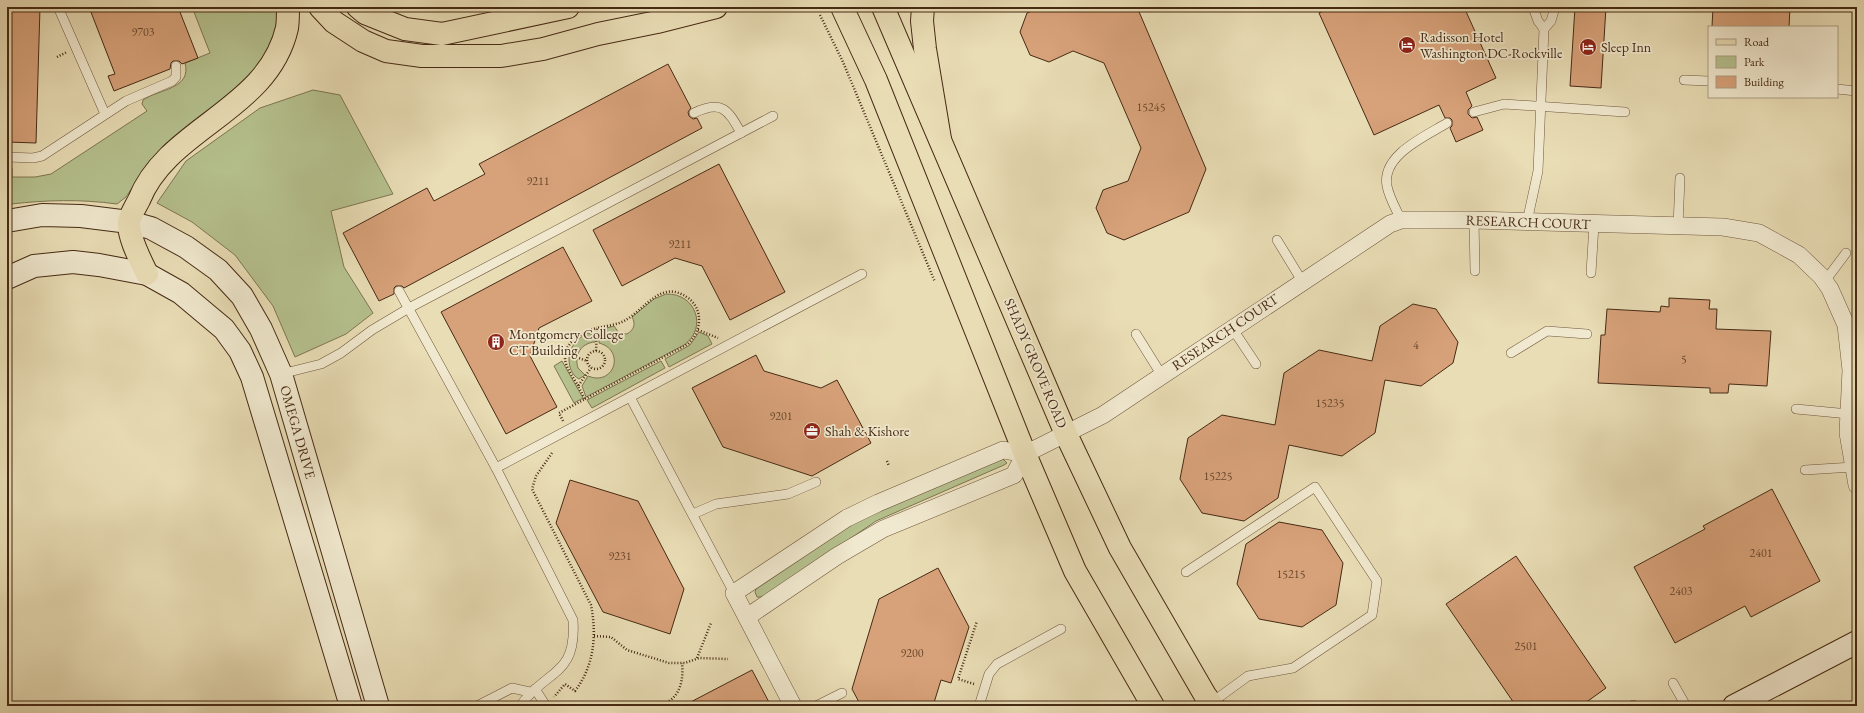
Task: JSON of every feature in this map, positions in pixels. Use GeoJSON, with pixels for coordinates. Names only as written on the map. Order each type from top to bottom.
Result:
{"type":"FeatureCollection","features":[{"type":"Feature","properties":{"kind":"main road"},"geometry":{"type":"LineString","coordinates":[[147,274],[133,241],[130,222],[150,177],[166,159],[257,84],[272,65],[282,47],[287,27],[288,7]]}},
{"type":"Feature","properties":{"kind":"main road"},"geometry":{"type":"LineString","coordinates":[[320,7],[334,22],[363,41],[386,51],[422,56],[501,56],[543,49],[598,34],[657,22],[716,7]]}},
{"type":"Feature","properties":{"kind":"main road"},"geometry":{"type":"LineString","coordinates":[[358,7],[365,13],[405,29],[442,34],[568,7]]}},
{"type":"Feature","properties":{"kind":"main road"},"geometry":{"type":"LineString","coordinates":[[842,7],[876,80],[1025,454],[1075,571],[1153,706]]}},
{"type":"Feature","properties":{"kind":"main road","name":"SHADY GROVE ROAD"},"geometry":{"type":"LineString","coordinates":[[883,7],[1066,434],[1120,548],[1212,704]]}},
{"type":"Feature","properties":{"kind":"main road"},"geometry":{"type":"LineString","coordinates":[[923,7],[922,21],[925,49],[940,139]]}},
{"type":"Feature","properties":{"kind":"main road","name":"OMEGA DRIVE"},"geometry":{"type":"LineString","coordinates":[[7,221],[50,215],[82,216],[130,222],[151,228],[186,247],[218,270],[242,296],[261,329],[281,374],[378,706]]}},
{"type":"Feature","properties":{"kind":"main road","name":"OMEGA DRIVE"},"geometry":{"type":"LineString","coordinates":[[7,278],[34,266],[73,262],[99,265],[147,274],[181,293],[224,328],[240,350],[252,377],[351,706]]}},
{"type":"Feature","properties":{"kind":"main road"},"geometry":{"type":"LineString","coordinates":[[1734,706],[1857,642]]}},
{"type":"Feature","properties":{"kind":"street","name":"RESEARCH COURT"},"geometry":{"type":"LineString","coordinates":[[1025,454],[1103,415],[1161,374],[1302,281],[1390,224],[1401,220],[1474,220],[1594,225],[1723,227],[1759,233],[1799,255],[1825,281],[1830,289],[1846,325],[1851,370],[1848,433],[1857,486]]}},
{"type":"Feature","properties":{"kind":"street"},"geometry":{"type":"LineString","coordinates":[[747,617],[837,556],[883,529],[1014,474],[1025,454],[1003,450],[878,503],[847,518],[734,593],[793,706]]}},
{"type":"Feature","properties":{"kind":"lane"},"geometry":{"type":"LineString","coordinates":[[58,7],[105,114]]}},
{"type":"Feature","properties":{"kind":"lane"},"geometry":{"type":"LineString","coordinates":[[1526,222],[1538,171],[1544,29],[1538,21],[1534,7]]}},
{"type":"Feature","properties":{"kind":"lane"},"geometry":{"type":"LineString","coordinates":[[1544,29],[1552,21],[1555,7]]}},
{"type":"Feature","properties":{"kind":"lane"},"geometry":{"type":"LineString","coordinates":[[7,157],[33,158],[42,156],[105,114],[138,95],[172,81],[176,77],[176,66]]}},
{"type":"Feature","properties":{"kind":"lane"},"geometry":{"type":"LineString","coordinates":[[1684,80],[1708,81]]}},
{"type":"Feature","properties":{"kind":"lane"},"geometry":{"type":"LineString","coordinates":[[1838,89],[1856,91]]}},
{"type":"Feature","properties":{"kind":"lane"},"geometry":{"type":"LineString","coordinates":[[1474,112],[1504,104],[1625,112]]}},
{"type":"Feature","properties":{"kind":"lane"},"geometry":{"type":"LineString","coordinates":[[694,113],[706,107],[721,107],[732,117],[741,133]]}},
{"type":"Feature","properties":{"kind":"lane"},"geometry":{"type":"LineString","coordinates":[[281,374],[321,364],[341,353],[372,330],[409,308],[773,116]]}},
{"type":"Feature","properties":{"kind":"lane"},"geometry":{"type":"LineString","coordinates":[[1401,220],[1386,185],[1388,170],[1395,158],[1408,146],[1447,123]]}},
{"type":"Feature","properties":{"kind":"lane"},"geometry":{"type":"LineString","coordinates":[[1678,226],[1680,178]]}},
{"type":"Feature","properties":{"kind":"lane"},"geometry":{"type":"LineString","coordinates":[[1474,220],[1475,271]]}},
{"type":"Feature","properties":{"kind":"lane"},"geometry":{"type":"LineString","coordinates":[[1591,273],[1594,225]]}},
{"type":"Feature","properties":{"kind":"lane"},"geometry":{"type":"LineString","coordinates":[[1277,240],[1302,281]]}},
{"type":"Feature","properties":{"kind":"lane"},"geometry":{"type":"LineString","coordinates":[[1825,281],[1846,253]]}},
{"type":"Feature","properties":{"kind":"lane"},"geometry":{"type":"LineString","coordinates":[[496,468],[862,274]]}},
{"type":"Feature","properties":{"kind":"lane"},"geometry":{"type":"LineString","coordinates":[[399,291],[496,468],[573,620],[574,637],[570,654],[562,667],[549,680],[533,690],[520,706]]}},
{"type":"Feature","properties":{"kind":"lane"},"geometry":{"type":"LineString","coordinates":[[1232,328],[1256,364]]}},
{"type":"Feature","properties":{"kind":"lane"},"geometry":{"type":"LineString","coordinates":[[1511,353],[1547,330],[1587,334]]}},
{"type":"Feature","properties":{"kind":"lane"},"geometry":{"type":"LineString","coordinates":[[1136,334],[1161,374]]}},
{"type":"Feature","properties":{"kind":"lane"},"geometry":{"type":"LineString","coordinates":[[630,397],[734,593]]}},
{"type":"Feature","properties":{"kind":"lane"},"geometry":{"type":"LineString","coordinates":[[1796,409],[1849,414]]}},
{"type":"Feature","properties":{"kind":"lane"},"geometry":{"type":"LineString","coordinates":[[1805,470],[1853,467]]}},
{"type":"Feature","properties":{"kind":"lane"},"geometry":{"type":"LineString","coordinates":[[693,514],[716,504],[788,494],[816,482]]}},
{"type":"Feature","properties":{"kind":"lane"},"geometry":{"type":"LineString","coordinates":[[1186,572],[1315,487],[1377,581],[1372,615],[1293,668],[1248,676],[1212,704]]}},
{"type":"Feature","properties":{"kind":"lane"},"geometry":{"type":"LineString","coordinates":[[980,706],[989,674],[997,664],[1061,629]]}},
{"type":"Feature","properties":{"kind":"lane"},"geometry":{"type":"LineString","coordinates":[[1673,683],[1686,706]]}},
{"type":"Feature","properties":{"kind":"lane"},"geometry":{"type":"LineString","coordinates":[[477,706],[512,688],[533,690],[546,706]]}},
{"type":"Feature","properties":{"kind":"lane"},"geometry":{"type":"LineString","coordinates":[[816,706],[842,692]]}},
{"type":"Feature","properties":{"kind":"path"},"geometry":{"type":"LineString","coordinates":[[820,15],[843,62],[936,283]]}},
{"type":"Feature","properties":{"kind":"path"},"geometry":{"type":"LineString","coordinates":[[578,386],[566,363],[565,353],[568,347],[577,338],[588,331],[623,322],[655,296],[669,292],[685,296],[695,305],[699,316],[698,330],[692,341],[683,348],[585,399]]}},
{"type":"Feature","properties":{"kind":"path"},"geometry":{"type":"LineString","coordinates":[[596,351],[597,328]]}},
{"type":"Feature","properties":{"kind":"path"},"geometry":{"type":"LineString","coordinates":[[698,330],[717,338],[722,335]]}},
{"type":"Feature","properties":{"kind":"path"},"geometry":{"type":"LineString","coordinates":[[565,353],[586,361],[593,369],[602,368],[605,363],[605,357],[601,352],[596,351],[589,354],[586,361]]}},
{"type":"Feature","properties":{"kind":"path"},"geometry":{"type":"LineString","coordinates":[[554,702],[555,694],[565,684],[575,692],[580,684],[592,655],[594,636],[594,620],[591,605],[532,489],[539,470],[555,450]]}},
{"type":"Feature","properties":{"kind":"path"},"geometry":{"type":"LineString","coordinates":[[887,461],[889,466]]}},
{"type":"Feature","properties":{"kind":"path"},"geometry":{"type":"LineString","coordinates":[[974,684],[958,679],[977,621]]}},
{"type":"Feature","properties":{"kind":"path"},"geometry":{"type":"LineString","coordinates":[[696,658],[711,623]]}},
{"type":"Feature","properties":{"kind":"path"},"geometry":{"type":"LineString","coordinates":[[594,636],[611,637],[627,650],[648,658],[669,663],[682,663],[696,658],[728,659]]}},
{"type":"Feature","properties":{"kind":"path"},"geometry":{"type":"LineString","coordinates":[[646,706],[662,705],[674,697],[682,680],[682,663]]}},
{"type":"Feature","properties":{"kind":"green space"},"geometry":{"type":"Polygon","coordinates":[[[192,7],[279,7],[278,22],[272,42],[257,70],[146,167],[126,197],[117,204],[90,201],[64,201],[11,204],[7,199],[7,166],[12,168],[12,177],[35,177],[51,174],[147,111],[142,104],[143,100],[179,83],[184,78],[186,72],[185,63],[210,53],[192,7]]]}},
{"type":"Feature","properties":{"kind":"green space"},"geometry":{"type":"Polygon","coordinates":[[[412,7],[492,7],[446,10],[412,7]]]}},
{"type":"Feature","properties":{"kind":"green space"},"geometry":{"type":"Polygon","coordinates":[[[313,90],[340,95],[393,194],[331,211],[344,267],[373,313],[346,334],[295,357],[273,306],[235,255],[192,222],[157,203],[186,161],[260,108],[313,90]]]}},
{"type":"Feature","properties":{"kind":"green space"},"geometry":{"type":"Polygon","coordinates":[[[666,294],[676,295],[685,299],[691,305],[697,321],[696,330],[691,338],[684,345],[586,397],[582,386],[588,376],[597,378],[604,376],[610,372],[613,366],[614,359],[612,353],[607,347],[599,343],[600,330],[614,326],[619,333],[627,334],[634,327],[632,317],[654,299],[666,294]]]}},
{"type":"Feature","properties":{"kind":"green space"},"geometry":{"type":"Polygon","coordinates":[[[699,332],[708,336],[712,344],[669,367],[665,359],[690,345],[699,332]]]}},
{"type":"Feature","properties":{"kind":"green space"},"geometry":{"type":"Polygon","coordinates":[[[588,333],[595,336],[595,342],[582,347],[578,354],[578,368],[585,375],[579,379],[571,370],[569,358],[574,344],[578,339],[588,333]]]}},
{"type":"Feature","properties":{"kind":"green space"},"geometry":{"type":"Polygon","coordinates":[[[562,361],[583,398],[574,403],[554,366],[562,361]]]}},
{"type":"Feature","properties":{"kind":"green space"},"geometry":{"type":"Polygon","coordinates":[[[661,361],[665,368],[592,408],[587,400],[661,361]]]}},
{"type":"Feature","properties":{"kind":"green space"},"geometry":{"type":"Polygon","coordinates":[[[1003,459],[1007,463],[1004,465],[876,521],[764,597],[757,597],[755,592],[756,589],[855,522],[1003,459]]]}},
{"type":"Feature","properties":{"kind":"building"},"geometry":{"type":"Polygon","coordinates":[[[7,7],[40,7],[36,143],[7,142],[7,7]]]}},
{"type":"Feature","properties":{"kind":"building"},"geometry":{"type":"Polygon","coordinates":[[[89,7],[178,7],[198,58],[182,64],[179,61],[173,61],[170,69],[114,91],[108,76],[115,74],[89,7]]]}},
{"type":"Feature","properties":{"kind":"building"},"geometry":{"type":"Polygon","coordinates":[[[1041,7],[1137,7],[1206,169],[1189,212],[1124,240],[1107,233],[1096,208],[1103,190],[1128,181],[1141,148],[1104,63],[1073,51],[1049,62],[1030,55],[1020,32],[1027,13],[1041,7]]]}},
{"type":"Feature","properties":{"kind":"building","name":"Radisson Hotel Washington DC-Rockville"},"geometry":{"type":"Polygon","coordinates":[[[1331,7],[1464,7],[1496,78],[1466,92],[1472,106],[1468,110],[1468,114],[1472,118],[1477,117],[1483,130],[1456,142],[1450,128],[1452,126],[1452,120],[1450,118],[1445,118],[1439,105],[1374,135],[1319,13],[1331,7]]]}},
{"type":"Feature","properties":{"kind":"building","name":"Sleep Inn"},"geometry":{"type":"Polygon","coordinates":[[[1575,7],[1606,7],[1601,88],[1570,86],[1575,7]]]}},
{"type":"Feature","properties":{"kind":"building"},"geometry":{"type":"Polygon","coordinates":[[[1713,7],[1790,7],[1789,26],[1712,26],[1713,7]]]}},
{"type":"Feature","properties":{"kind":"building"},"geometry":{"type":"Polygon","coordinates":[[[668,64],[691,108],[688,112],[689,116],[693,119],[697,118],[702,128],[404,288],[402,286],[396,286],[394,288],[394,294],[379,301],[343,233],[427,188],[434,201],[485,174],[479,164],[668,64]]]}},
{"type":"Feature","properties":{"kind":"building"},"geometry":{"type":"Polygon","coordinates":[[[719,164],[785,292],[730,320],[702,266],[675,258],[622,286],[593,230],[719,164]]]}},
{"type":"Feature","properties":{"kind":"building","name":"Montgomery College CT Building"},"geometry":{"type":"Polygon","coordinates":[[[563,247],[592,301],[539,328],[530,356],[557,407],[506,434],[441,312],[563,247]]]}},
{"type":"Feature","properties":{"kind":"building"},"geometry":{"type":"Polygon","coordinates":[[[1669,298],[1710,300],[1709,309],[1717,309],[1716,329],[1771,331],[1767,386],[1729,384],[1728,393],[1710,393],[1710,388],[1598,383],[1601,335],[1605,335],[1607,309],[1660,312],[1661,306],[1669,307],[1669,298]]]}},
{"type":"Feature","properties":{"kind":"building"},"geometry":{"type":"Polygon","coordinates":[[[1413,304],[1436,309],[1458,342],[1453,363],[1421,386],[1385,380],[1375,433],[1342,456],[1289,445],[1278,498],[1244,521],[1202,513],[1180,479],[1188,438],[1222,415],[1275,425],[1284,373],[1319,350],[1372,361],[1380,326],[1413,304]]]}},
{"type":"Feature","properties":{"kind":"building"},"geometry":{"type":"Polygon","coordinates":[[[756,355],[764,371],[821,388],[837,380],[871,443],[812,476],[723,447],[692,388],[756,355]]]}},
{"type":"Feature","properties":{"kind":"building"},"geometry":{"type":"Polygon","coordinates":[[[570,480],[638,501],[684,589],[670,634],[603,612],[556,523],[570,480]]]}},
{"type":"Feature","properties":{"kind":"building"},"geometry":{"type":"Polygon","coordinates":[[[1772,489],[1820,581],[1751,617],[1745,606],[1675,643],[1634,567],[1705,529],[1703,526],[1772,489]]]}},
{"type":"Feature","properties":{"kind":"building"},"geometry":{"type":"Polygon","coordinates":[[[1279,522],[1322,530],[1343,563],[1336,605],[1302,627],[1259,619],[1237,584],[1246,544],[1279,522]]]}},
{"type":"Feature","properties":{"kind":"building"},"geometry":{"type":"Polygon","coordinates":[[[1516,556],[1606,688],[1581,706],[1516,706],[1446,604],[1516,556]]]}},
{"type":"Feature","properties":{"kind":"building"},"geometry":{"type":"Polygon","coordinates":[[[938,568],[969,627],[951,683],[941,680],[933,706],[861,706],[852,689],[879,599],[938,568]]]}},
{"type":"Feature","properties":{"kind":"building"},"geometry":{"type":"Polygon","coordinates":[[[752,670],[771,706],[683,706],[752,670]]]}},
{"type":"Feature","properties":{"kind":"place","name":"Radisson Hotel Washington DC-Rockville"},"geometry":{"type":"Point","coordinates":[1407,45]}},
{"type":"Feature","properties":{"kind":"place","name":"Sleep Inn"},"geometry":{"type":"Point","coordinates":[1588,47]}},
{"type":"Feature","properties":{"kind":"place","name":"Montgomery College CT Building"},"geometry":{"type":"Point","coordinates":[496,342]}},
{"type":"Feature","properties":{"kind":"place","name":"Shah & Kishore"},"geometry":{"type":"Point","coordinates":[812,431]}}]}
